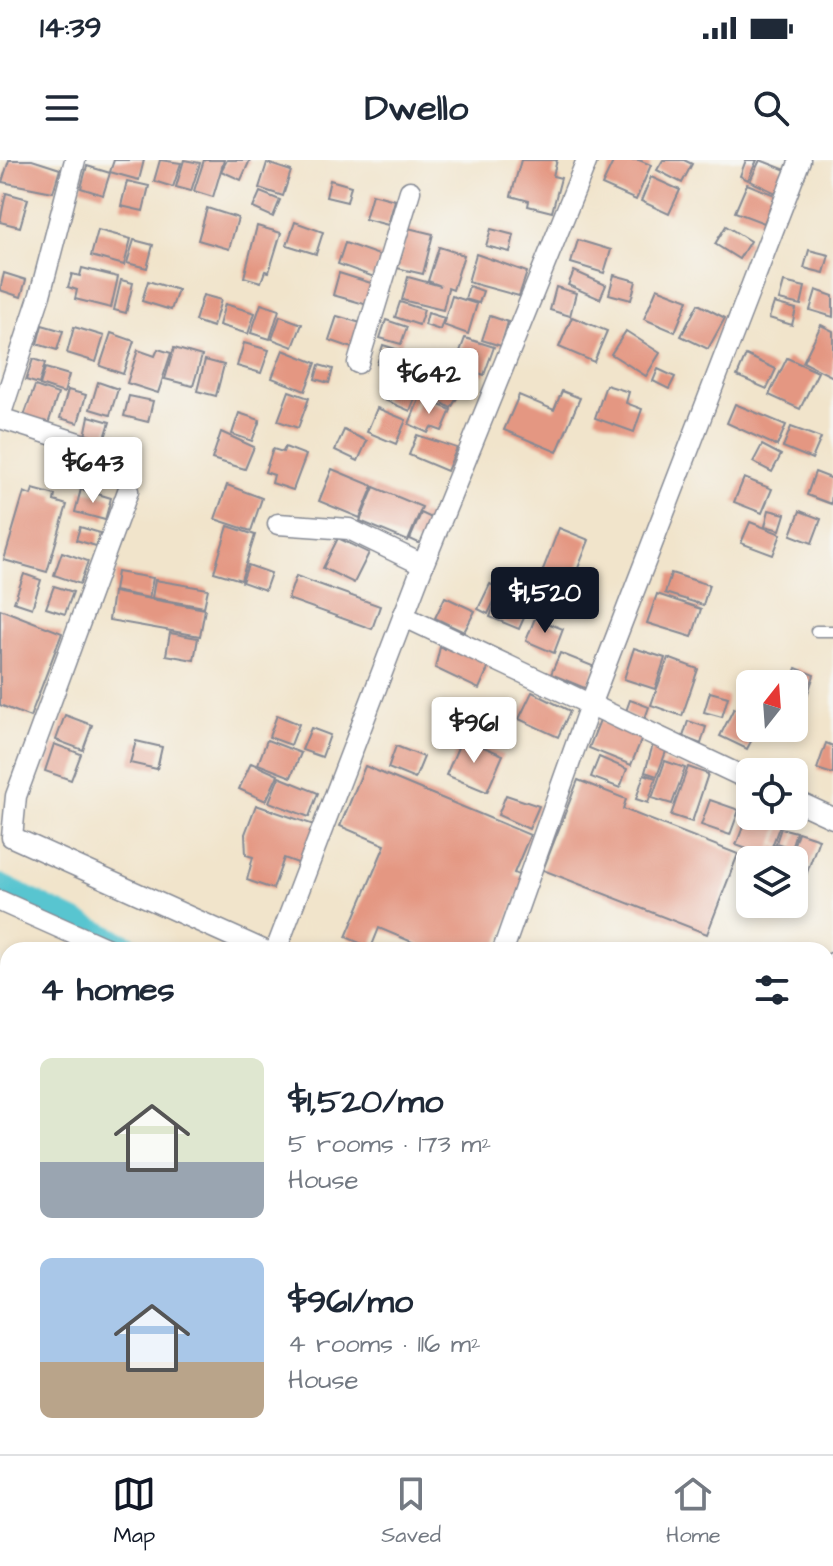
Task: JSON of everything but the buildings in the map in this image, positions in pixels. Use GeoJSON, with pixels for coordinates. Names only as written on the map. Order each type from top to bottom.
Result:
{"type":"FeatureCollection","features":[{"type":"Feature","properties":{"kind":"street"},"geometry":{"type":"LineString","coordinates":[[75,160],[40,295],[0,417],[94,448],[94,463]]}},
{"type":"Feature","properties":{"kind":"street"},"geometry":{"type":"LineString","coordinates":[[279,942],[423,565],[587,160]]}},
{"type":"Feature","properties":{"kind":"street"},"geometry":{"type":"LineString","coordinates":[[506,942],[590,705],[800,160]]}},
{"type":"Feature","properties":{"kind":"street"},"geometry":{"type":"LineString","coordinates":[[358,363],[410,191]]}},
{"type":"Feature","properties":{"kind":"street"},"geometry":{"type":"LineString","coordinates":[[128,491],[16,796],[12,837],[245,942]]}},
{"type":"Feature","properties":{"kind":"street"},"geometry":{"type":"LineString","coordinates":[[278,524],[349,529],[423,565]]}},
{"type":"Feature","properties":{"kind":"street"},"geometry":{"type":"LineString","coordinates":[[403,616],[736,773]]}},
{"type":"Feature","properties":{"kind":"street"},"geometry":{"type":"LineString","coordinates":[[808,806],[833,818]]}},
{"type":"Feature","properties":{"kind":"street"},"geometry":{"type":"LineString","coordinates":[[0,901],[92,942]]}},
{"type":"Feature","properties":{"kind":"lane"},"geometry":{"type":"LineString","coordinates":[[816,631],[833,631]]}},
{"type":"Feature","properties":{"kind":"waterway"},"geometry":{"type":"LineString","coordinates":[[0,886],[117,942]]}}]}
